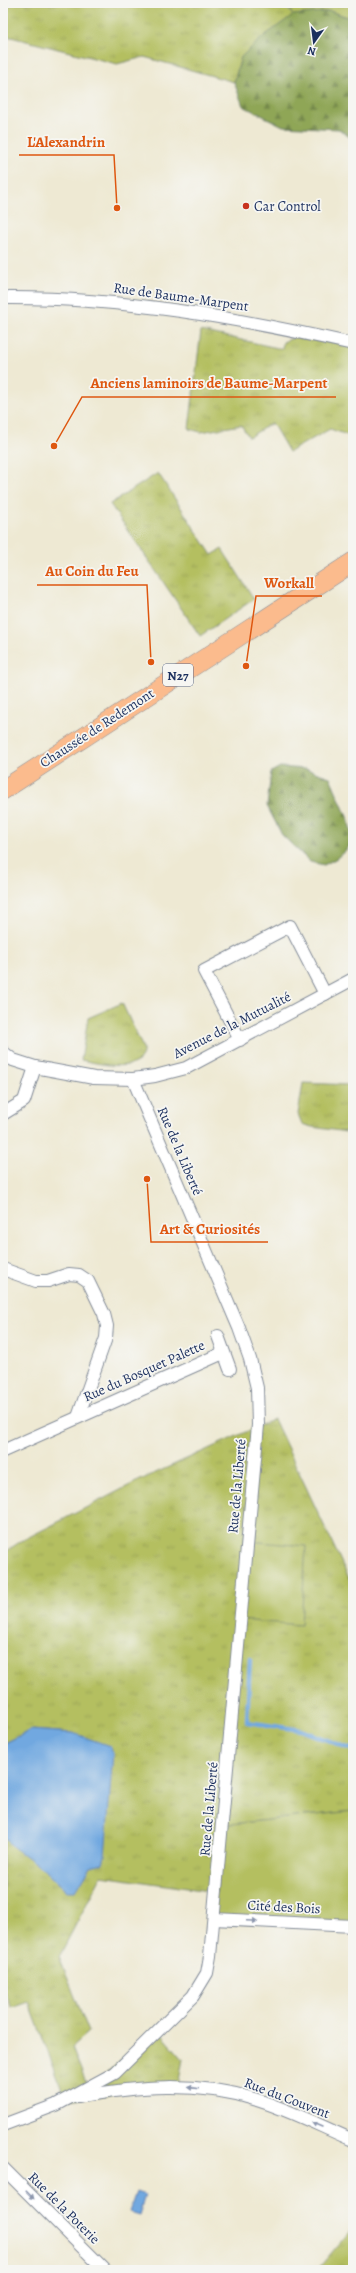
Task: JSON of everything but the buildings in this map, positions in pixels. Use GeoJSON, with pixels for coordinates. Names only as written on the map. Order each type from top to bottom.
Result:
{"type":"FeatureCollection","features":[{"type":"Feature","properties":{"kind":"main road","name":"Chaussée de Redemont"},"geometry":{"type":"LineString","coordinates":[[3,790],[353,562]]}},
{"type":"Feature","properties":{"kind":"street","name":"Rue de Baume-Marpent"},"geometry":{"type":"LineString","coordinates":[[3,298],[66,298],[140,304],[226,317],[353,344]]}},
{"type":"Feature","properties":{"kind":"street"},"geometry":{"type":"LineString","coordinates":[[240,1040],[204,971],[290,926],[325,994]]}},
{"type":"Feature","properties":{"kind":"street","name":"Avenue de la Mutualité"},"geometry":{"type":"LineString","coordinates":[[3,1052],[13,1060],[35,1067],[94,1078],[133,1079],[186,1068],[353,979]]}},
{"type":"Feature","properties":{"kind":"street"},"geometry":{"type":"LineString","coordinates":[[3,1114],[24,1101],[35,1067]]}},
{"type":"Feature","properties":{"kind":"street","name":"Rue de la Liberté"},"geometry":{"type":"LineString","coordinates":[[133,1079],[239,1328],[250,1359],[257,1388],[258,1425],[214,1919]]}},
{"type":"Feature","properties":{"kind":"street","name":"Rue du Bosquet Palette"},"geometry":{"type":"LineString","coordinates":[[3,1269],[36,1281],[48,1281],[69,1274],[79,1276],[88,1281],[104,1314],[107,1332],[78,1417]]}},
{"type":"Feature","properties":{"kind":"street"},"geometry":{"type":"LineString","coordinates":[[218,1336],[230,1369]]}},
{"type":"Feature","properties":{"kind":"street","name":"Rue du Bosquet Palette"},"geometry":{"type":"LineString","coordinates":[[3,1452],[223,1352]]}},
{"type":"Feature","properties":{"kind":"street","name":"Cité des Bois"},"geometry":{"type":"LineString","coordinates":[[214,1919],[353,1926]]}},
{"type":"Feature","properties":{"kind":"street","name":"Rue du Couvent"},"geometry":{"type":"LineString","coordinates":[[3,2125],[66,2100],[114,2073],[192,1996],[201,1984],[209,1965],[214,1919]]}},
{"type":"Feature","properties":{"kind":"street","name":"Rue du Couvent"},"geometry":{"type":"LineString","coordinates":[[66,2100],[114,2090],[157,2086],[178,2086],[234,2093],[255,2099],[353,2140]]}},
{"type":"Feature","properties":{"kind":"street","name":"Rue de la Poterie"},"geometry":{"type":"LineString","coordinates":[[3,2168],[105,2270]]}},
{"type":"Feature","properties":{"kind":"green space"},"geometry":{"type":"Polygon","coordinates":[[[14,3],[282,3],[292,14],[287,3],[353,3],[353,19],[330,11],[241,57],[234,82],[144,57],[117,64],[3,35],[3,11],[14,3]]]}},
{"type":"Feature","properties":{"kind":"green space"},"geometry":{"type":"Polygon","coordinates":[[[330,11],[353,19],[353,140],[339,129],[283,126],[243,106],[234,82],[241,57],[264,36],[293,15],[330,11]]]}},
{"type":"Feature","properties":{"kind":"green space"},"geometry":{"type":"Polygon","coordinates":[[[201,331],[282,349],[283,342],[305,333],[353,344],[353,437],[330,429],[289,452],[272,423],[249,437],[241,425],[201,432],[189,429],[201,331]]]}},
{"type":"Feature","properties":{"kind":"green space"},"geometry":{"type":"Polygon","coordinates":[[[158,473],[212,555],[222,549],[254,599],[200,636],[110,504],[158,473]]]}},
{"type":"Feature","properties":{"kind":"green space"},"geometry":{"type":"Polygon","coordinates":[[[280,767],[306,769],[330,777],[348,819],[352,835],[349,847],[337,858],[324,865],[310,862],[282,835],[267,806],[271,772],[280,767]]]}},
{"type":"Feature","properties":{"kind":"green space"},"geometry":{"type":"Polygon","coordinates":[[[122,1003],[143,1048],[142,1057],[137,1062],[119,1066],[81,1060],[88,1018],[122,1003]]]}},
{"type":"Feature","properties":{"kind":"green space"},"geometry":{"type":"Polygon","coordinates":[[[303,1083],[353,1085],[353,1133],[312,1127],[302,1124],[298,1114],[303,1083]]]}},
{"type":"Feature","properties":{"kind":"green space"},"geometry":{"type":"Polygon","coordinates":[[[274,1419],[353,1587],[353,1811],[223,1825],[216,1892],[101,1876],[59,1957],[89,2032],[72,2047],[88,2088],[158,2030],[183,2059],[178,2086],[66,2100],[29,2002],[12,2008],[3,1989],[3,1836],[47,1872],[67,1891],[80,1884],[91,1866],[77,1735],[73,1733],[31,1730],[3,1744],[3,1553],[23,1540],[138,1481],[274,1419]]]}},
{"type":"Feature","properties":{"kind":"green space"},"geometry":{"type":"Polygon","coordinates":[[[247,1541],[306,1546],[301,1625],[240,1620],[247,1541]]]}},
{"type":"Feature","properties":{"kind":"green space"},"geometry":{"type":"Polygon","coordinates":[[[353,1811],[353,1926],[214,1919],[222,1825],[353,1811]]]}},
{"type":"Feature","properties":{"kind":"green space"},"geometry":{"type":"Polygon","coordinates":[[[353,2227],[353,2270],[317,2270],[349,2232],[353,2227]]]}},
{"type":"Feature","properties":{"kind":"water"},"geometry":{"type":"Polygon","coordinates":[[[31,1730],[73,1733],[110,1746],[113,1753],[105,1856],[103,1863],[91,1866],[76,1891],[67,1891],[47,1872],[13,1847],[3,1836],[3,1744],[31,1730]]]}},
{"type":"Feature","properties":{"kind":"water"},"geometry":{"type":"Polygon","coordinates":[[[136,2192],[145,2195],[139,2215],[129,2212],[136,2192]]]}},
{"type":"Feature","properties":{"kind":"waterway"},"geometry":{"type":"LineString","coordinates":[[250,1659],[247,1722],[301,1730],[353,1750]]}},
{"type":"Feature","properties":{"kind":"place","name":"Car Control"},"geometry":{"type":"Point","coordinates":[246,206]}},
{"type":"Feature","properties":{"kind":"place","name":"L'Alexandrin"},"geometry":{"type":"Point","coordinates":[117,208]}},
{"type":"Feature","properties":{"kind":"place","name":"Anciens laminoirs de Baume-Marpent"},"geometry":{"type":"Point","coordinates":[54,446]}},
{"type":"Feature","properties":{"kind":"place","name":"Au Coin du Feu"},"geometry":{"type":"Point","coordinates":[151,662]}},
{"type":"Feature","properties":{"kind":"place","name":"Workall"},"geometry":{"type":"Point","coordinates":[246,666]}},
{"type":"Feature","properties":{"kind":"place","name":"Art & Curiosités"},"geometry":{"type":"Point","coordinates":[147,1179]}}]}
